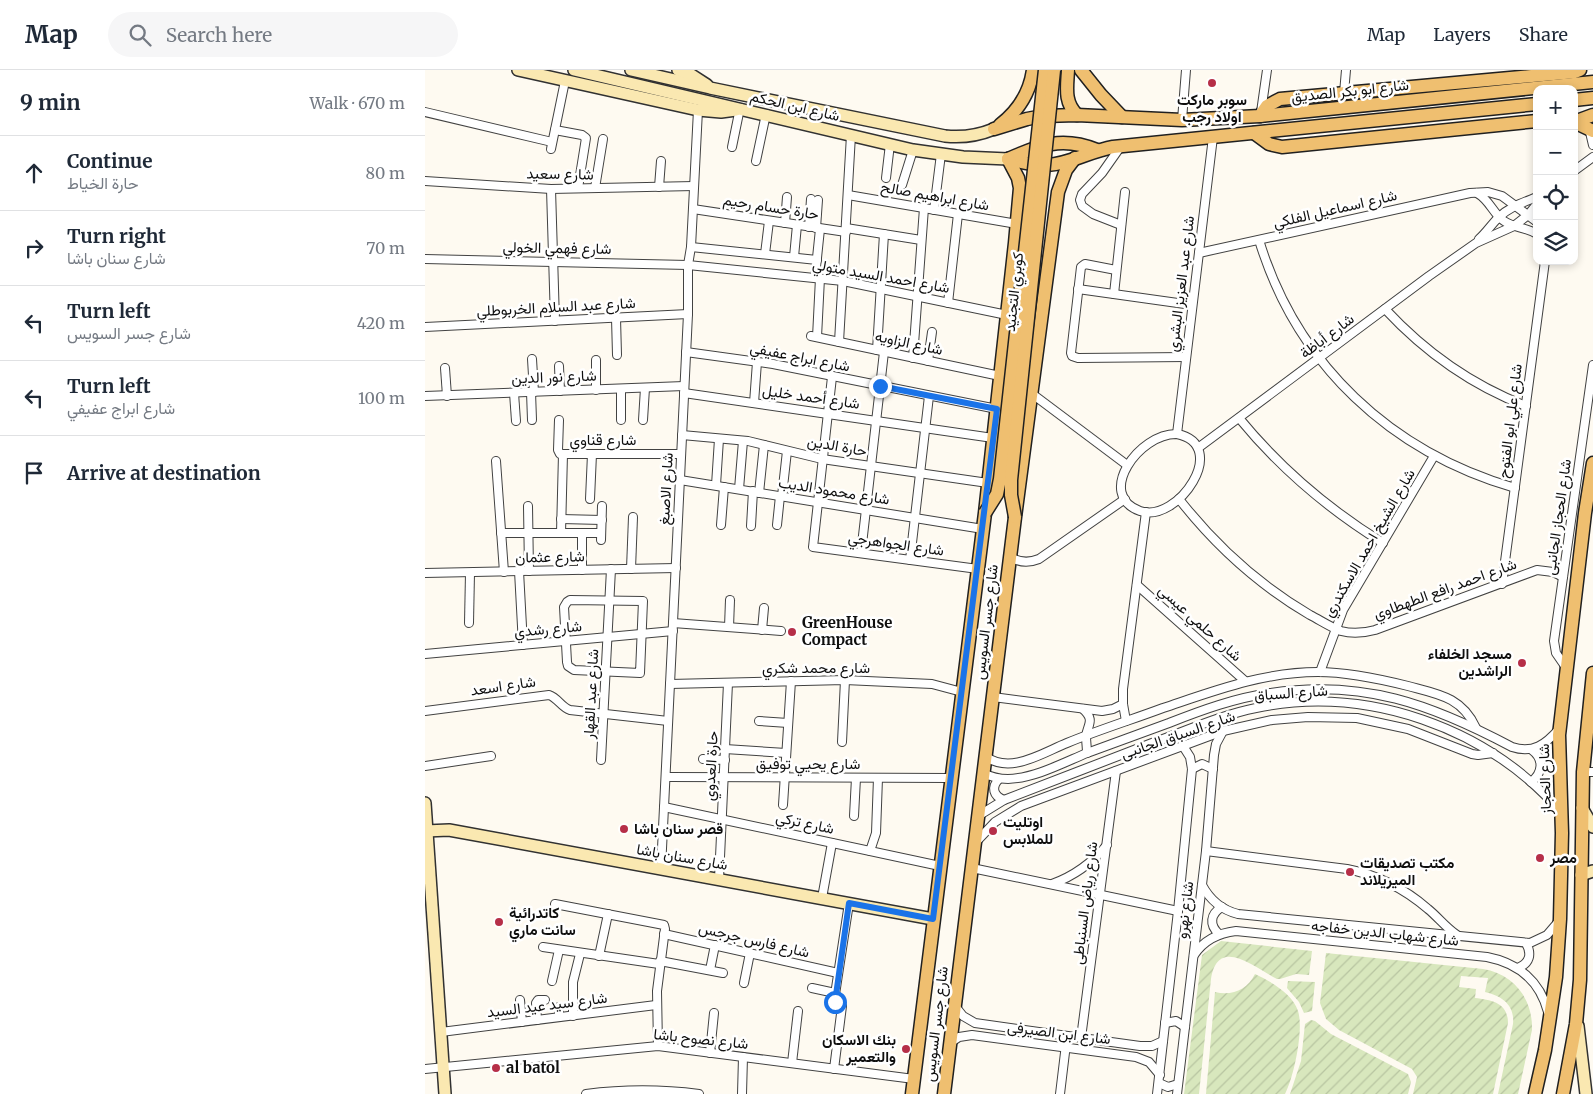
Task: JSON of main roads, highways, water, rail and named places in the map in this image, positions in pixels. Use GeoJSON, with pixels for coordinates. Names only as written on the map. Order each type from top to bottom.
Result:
{"type":"FeatureCollection","features":[{"type":"Feature","properties":{"kind":"main road","name":"شارع ابن الحكم"},"geometry":{"type":"LineString","coordinates":[[518,70],[697,110],[721,112],[740,108],[913,150],[1008,160]]}},
{"type":"Feature","properties":{"kind":"main road"},"geometry":{"type":"LineString","coordinates":[[575,70],[740,108]]}},
{"type":"Feature","properties":{"kind":"main road","name":"شارع ابن الحكم"},"geometry":{"type":"LineString","coordinates":[[631,70],[697,78],[710,88],[945,136],[962,138],[979,135],[994,129]]}},
{"type":"Feature","properties":{"kind":"main road"},"geometry":{"type":"LineString","coordinates":[[994,129],[1008,119],[1020,106],[1028,91],[1033,70]]}},
{"type":"Feature","properties":{"kind":"main road","name":"كوبري التجنيد"},"geometry":{"type":"LineString","coordinates":[[985,513],[997,494],[1000,479],[1045,70]]}},
{"type":"Feature","properties":{"kind":"main road","name":"كوبري التجنيد"},"geometry":{"type":"LineString","coordinates":[[1015,517],[1011,495],[1011,480],[1054,70]]}},
{"type":"Feature","properties":{"kind":"main road"},"geometry":{"type":"LineString","coordinates":[[1068,70],[1067,98],[1069,105],[1077,115]]}},
{"type":"Feature","properties":{"kind":"main road"},"geometry":{"type":"LineString","coordinates":[[1081,70],[1101,95],[1123,117]]}},
{"type":"Feature","properties":{"kind":"main road","name":"شارع ابو بكر الصديق"},"geometry":{"type":"LineString","coordinates":[[1260,116],[1267,106],[1275,100],[1577,71],[1593,72]]}},
{"type":"Feature","properties":{"kind":"main road","name":"شارع ابو بكر الصديق"},"geometry":{"type":"LineString","coordinates":[[994,129],[1043,116],[1077,115],[1182,120],[1260,116],[1593,82]]}},
{"type":"Feature","properties":{"kind":"main road"},"geometry":{"type":"LineString","coordinates":[[1578,100],[1593,98]]}},
{"type":"Feature","properties":{"kind":"main road"},"geometry":{"type":"LineString","coordinates":[[1008,160],[1047,166],[1062,163],[1097,150],[1121,146],[1533,104]]}},
{"type":"Feature","properties":{"kind":"main road"},"geometry":{"type":"LineString","coordinates":[[1578,121],[1593,115]]}},
{"type":"Feature","properties":{"kind":"main road"},"geometry":{"type":"LineString","coordinates":[[1254,133],[1269,144],[1282,147],[1533,121]]}},
{"type":"Feature","properties":{"kind":"main road"},"geometry":{"type":"LineString","coordinates":[[1578,124],[1591,130]]}},
{"type":"Feature","properties":{"kind":"main road"},"geometry":{"type":"LineString","coordinates":[[1008,160],[1035,148],[1050,144],[1074,144],[1097,150]]}},
{"type":"Feature","properties":{"kind":"main road","name":"شارع جسر السويس"},"geometry":{"type":"LineString","coordinates":[[944,1094],[1015,517],[1051,244],[1060,184],[1066,170],[1075,158]]}},
{"type":"Feature","properties":{"kind":"main road","name":"شارع جسر السويس"},"geometry":{"type":"LineString","coordinates":[[912,1094],[985,513],[1017,224],[1020,188],[1018,178],[1008,160]]}},
{"type":"Feature","properties":{"kind":"main road"},"geometry":{"type":"LineString","coordinates":[[1015,243],[1019,238],[1030,232],[1043,234],[1051,244]]}},
{"type":"Feature","properties":{"kind":"main road","name":"شارع الحجاز"},"geometry":{"type":"LineString","coordinates":[[1535,1094],[1550,1019],[1556,977],[1560,919],[1562,814],[1560,727],[1585,513],[1593,468]]}},
{"type":"Feature","properties":{"kind":"main road"},"geometry":{"type":"LineString","coordinates":[[1563,1094],[1577,1015],[1587,873],[1582,808],[1588,772],[1592,686]]}},
{"type":"Feature","properties":{"kind":"main road"},"geometry":{"type":"LineString","coordinates":[[425,803],[430,933],[441,1032],[445,1094]]}},
{"type":"Feature","properties":{"kind":"main road"},"geometry":{"type":"LineString","coordinates":[[1582,808],[1593,827]]}},
{"type":"Feature","properties":{"kind":"main road","name":"شارع سنان باشا"},"geometry":{"type":"LineString","coordinates":[[426,831],[449,830],[933,919]]}},
{"type":"Feature","properties":{"kind":"main road"},"geometry":{"type":"LineString","coordinates":[[1577,1015],[1585,1094]]}},
{"type":"Feature","properties":{"kind":"place","name":"سوبر ماركت اولاد رجب"},"geometry":{"type":"Point","coordinates":[1212,83]}},
{"type":"Feature","properties":{"kind":"place","name":"GreenHouse Compact"},"geometry":{"type":"Point","coordinates":[792,632]}},
{"type":"Feature","properties":{"kind":"place","name":"مسجد الخلفاء الراشدين"},"geometry":{"type":"Point","coordinates":[1522,663]}},
{"type":"Feature","properties":{"kind":"place","name":"قصر سنان باشا"},"geometry":{"type":"Point","coordinates":[624,829]}},
{"type":"Feature","properties":{"kind":"place","name":"اوتليت للملابس"},"geometry":{"type":"Point","coordinates":[993,831]}},
{"type":"Feature","properties":{"kind":"place","name":"مصر"},"geometry":{"type":"Point","coordinates":[1540,858]}},
{"type":"Feature","properties":{"kind":"place","name":"مكتب تصديقات الميريلاند"},"geometry":{"type":"Point","coordinates":[1350,872]}},
{"type":"Feature","properties":{"kind":"place","name":"كاتدرائية سانت ماري"},"geometry":{"type":"Point","coordinates":[499,922]}},
{"type":"Feature","properties":{"kind":"place","name":"بنك الاسكان والتعمير"},"geometry":{"type":"Point","coordinates":[906,1049]}},
{"type":"Feature","properties":{"kind":"place","name":"al batol"},"geometry":{"type":"Point","coordinates":[496,1068]}}]}
